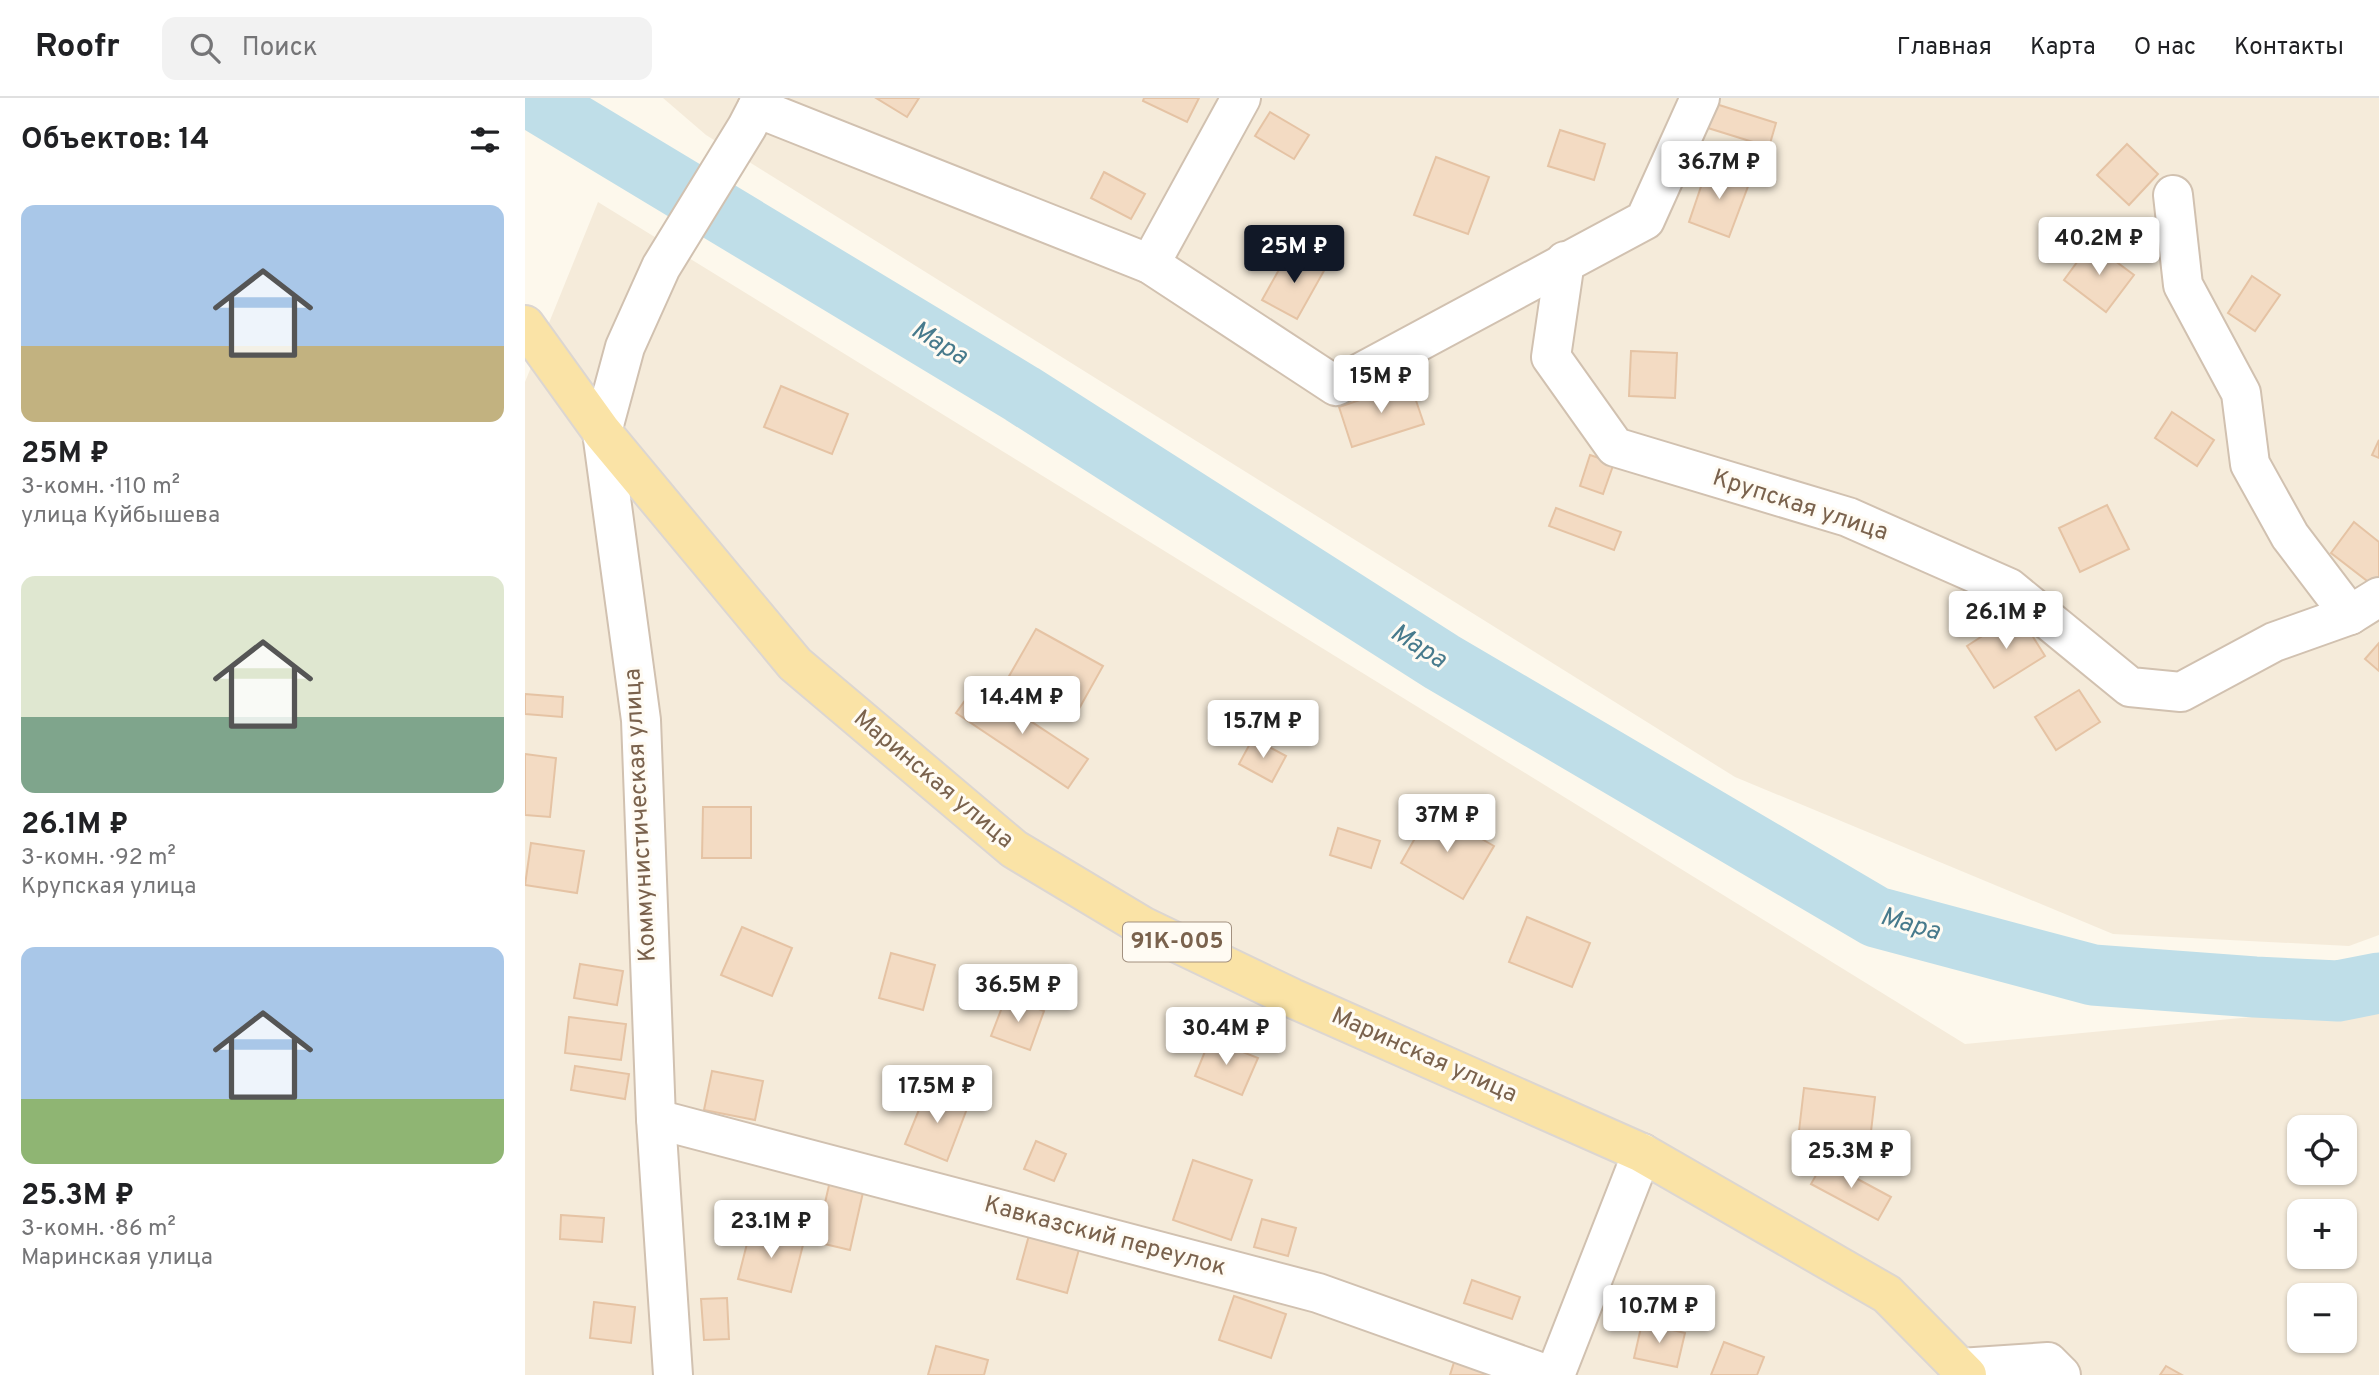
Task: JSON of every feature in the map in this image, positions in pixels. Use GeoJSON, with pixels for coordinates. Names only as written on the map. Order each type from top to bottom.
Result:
{"type":"FeatureCollection","features":[{"type":"Feature","properties":{"kind":"main road","name":"Маринская улица"},"geometry":{"type":"LineString","coordinates":[[525,325],[602,432],[795,664],[1014,849],[1157,933],[1292,998],[1642,1153],[1887,1294],[1964,1371]]}},
{"type":"Feature","properties":{"kind":"street"},"geometry":{"type":"LineString","coordinates":[[1150,264],[1241,98]]}},
{"type":"Feature","properties":{"kind":"street"},"geometry":{"type":"LineString","coordinates":[[755,111],[1150,264],[1336,386],[1645,219],[1700,98]]}},
{"type":"Feature","properties":{"kind":"street","name":"Коммунистическая улица"},"geometry":{"type":"LineString","coordinates":[[673,1375],[656,1119],[641,720],[602,432],[625,347],[661,267],[755,111]]}},
{"type":"Feature","properties":{"kind":"street"},"geometry":{"type":"LineString","coordinates":[[2173,195],[2183,285],[2241,393],[2250,464],[2290,536],[2365,606]]}},
{"type":"Feature","properties":{"kind":"street","name":"Крупская улица"},"geometry":{"type":"LineString","coordinates":[[1565,261],[1551,357],[1615,447],[1848,517],[2009,587],[2130,687],[2181,692],[2274,642],[2365,606]]}},
{"type":"Feature","properties":{"kind":"street","name":"Кавказский переулок"},"geometry":{"type":"LineString","coordinates":[[656,1119],[1318,1293],[1548,1375]]}},
{"type":"Feature","properties":{"kind":"street"},"geometry":{"type":"LineString","coordinates":[[1555,1375],[1642,1153]]}},
{"type":"Feature","properties":{"kind":"street"},"geometry":{"type":"LineString","coordinates":[[1964,1371],[2048,1362],[2061,1375]]}},
{"type":"Feature","properties":{"kind":"shaded area"},"geometry":{"type":"Polygon","coordinates":[[[663,98],[2379,98],[2379,935],[2349,946],[2113,934],[1735,777],[706,135],[663,98]]]}},
{"type":"Feature","properties":{"kind":"shaded area"},"geometry":{"type":"Polygon","coordinates":[[[598,202],[1965,1044],[2379,1005],[2379,1375],[525,1375],[525,382],[598,202]]]}},
{"type":"Feature","properties":{"kind":"building"},"geometry":{"type":"Polygon","coordinates":[[[876,98],[919,98],[907,117],[876,98]]]}},
{"type":"Feature","properties":{"kind":"building"},"geometry":{"type":"Polygon","coordinates":[[[1144,98],[1199,98],[1187,122],[1143,101],[1144,98]]]}},
{"type":"Feature","properties":{"kind":"building"},"geometry":{"type":"Polygon","coordinates":[[[1716,104],[1776,123],[1769,147],[1708,128],[1716,104]]]}},
{"type":"Feature","properties":{"kind":"building"},"geometry":{"type":"Polygon","coordinates":[[[1270,112],[1309,135],[1294,159],[1255,136],[1270,112]]]}},
{"type":"Feature","properties":{"kind":"building"},"geometry":{"type":"Polygon","coordinates":[[[1560,130],[1605,144],[1594,180],[1548,166],[1560,130]]]}},
{"type":"Feature","properties":{"kind":"building"},"geometry":{"type":"Polygon","coordinates":[[[2127,144],[2158,174],[2129,205],[2097,175],[2127,144]]]}},
{"type":"Feature","properties":{"kind":"building"},"geometry":{"type":"Polygon","coordinates":[[[1436,157],[1489,177],[1468,234],[1414,215],[1436,157]]]}},
{"type":"Feature","properties":{"kind":"building"},"geometry":{"type":"Polygon","coordinates":[[[1708,166],[1750,181],[1729,237],[1689,222],[1708,166]]]}},
{"type":"Feature","properties":{"kind":"building"},"geometry":{"type":"Polygon","coordinates":[[[1104,172],[1145,194],[1131,219],[1091,198],[1104,172]]]}},
{"type":"Feature","properties":{"kind":"building"},"geometry":{"type":"Polygon","coordinates":[[[2091,243],[2134,275],[2106,312],[2064,280],[2091,243]]]}},
{"type":"Feature","properties":{"kind":"building"},"geometry":{"type":"Polygon","coordinates":[[[1290,250],[1325,269],[1297,319],[1262,300],[1290,250]]]}},
{"type":"Feature","properties":{"kind":"building"},"geometry":{"type":"Polygon","coordinates":[[[2252,276],[2280,295],[2255,331],[2228,313],[2252,276]]]}},
{"type":"Feature","properties":{"kind":"building"},"geometry":{"type":"Polygon","coordinates":[[[1631,351],[1677,353],[1675,398],[1629,396],[1631,351]]]}},
{"type":"Feature","properties":{"kind":"building"},"geometry":{"type":"Polygon","coordinates":[[[1410,383],[1424,424],[1352,447],[1339,407],[1410,383]]]}},
{"type":"Feature","properties":{"kind":"building"},"geometry":{"type":"Polygon","coordinates":[[[781,386],[848,414],[832,454],[764,427],[781,386]]]}},
{"type":"Feature","properties":{"kind":"building"},"geometry":{"type":"Polygon","coordinates":[[[2172,412],[2214,440],[2197,466],[2155,438],[2172,412]]]}},
{"type":"Feature","properties":{"kind":"building"},"geometry":{"type":"Polygon","coordinates":[[[2379,440],[2379,458],[2372,455],[2379,440]]]}},
{"type":"Feature","properties":{"kind":"building"},"geometry":{"type":"Polygon","coordinates":[[[1590,455],[1614,463],[1603,494],[1580,486],[1590,455]]]}},
{"type":"Feature","properties":{"kind":"building"},"geometry":{"type":"Polygon","coordinates":[[[2107,505],[2129,549],[2080,572],[2059,528],[2107,505]]]}},
{"type":"Feature","properties":{"kind":"building"},"geometry":{"type":"Polygon","coordinates":[[[1556,508],[1621,532],[1614,550],[1549,526],[1556,508]]]}},
{"type":"Feature","properties":{"kind":"building"},"geometry":{"type":"Polygon","coordinates":[[[2354,522],[2379,542],[2379,582],[2375,587],[2331,553],[2354,522]]]}},
{"type":"Feature","properties":{"kind":"building"},"geometry":{"type":"Polygon","coordinates":[[[2018,613],[2045,656],[1994,688],[1967,646],[2018,613]]]}},
{"type":"Feature","properties":{"kind":"building"},"geometry":{"type":"Polygon","coordinates":[[[1036,629],[1103,666],[1075,716],[1008,678],[1036,629]]]}},
{"type":"Feature","properties":{"kind":"building"},"geometry":{"type":"Polygon","coordinates":[[[2379,643],[2379,671],[2365,659],[2379,643]]]}},
{"type":"Feature","properties":{"kind":"building"},"geometry":{"type":"Polygon","coordinates":[[[976,685],[1088,759],[1068,788],[956,713],[976,685]]]}},
{"type":"Feature","properties":{"kind":"building"},"geometry":{"type":"Polygon","coordinates":[[[2079,690],[2100,722],[2056,750],[2035,717],[2079,690]]]}},
{"type":"Feature","properties":{"kind":"building"},"geometry":{"type":"Polygon","coordinates":[[[525,694],[563,697],[562,717],[525,714],[525,694]]]}},
{"type":"Feature","properties":{"kind":"building"},"geometry":{"type":"Polygon","coordinates":[[[1253,738],[1286,756],[1272,782],[1239,764],[1253,738]]]}},
{"type":"Feature","properties":{"kind":"building"},"geometry":{"type":"Polygon","coordinates":[[[525,754],[556,758],[550,817],[525,815],[525,754]]]}},
{"type":"Feature","properties":{"kind":"building"},"geometry":{"type":"Polygon","coordinates":[[[703,807],[751,807],[751,858],[702,858],[703,807]]]}},
{"type":"Feature","properties":{"kind":"building"},"geometry":{"type":"Polygon","coordinates":[[[1431,810],[1494,846],[1463,899],[1401,863],[1431,810]]]}},
{"type":"Feature","properties":{"kind":"building"},"geometry":{"type":"Polygon","coordinates":[[[1338,828],[1380,841],[1371,868],[1330,855],[1338,828]]]}},
{"type":"Feature","properties":{"kind":"building"},"geometry":{"type":"Polygon","coordinates":[[[531,843],[584,851],[577,893],[525,885],[531,843]]]}},
{"type":"Feature","properties":{"kind":"building"},"geometry":{"type":"Polygon","coordinates":[[[1527,917],[1590,943],[1572,987],[1509,962],[1527,917]]]}},
{"type":"Feature","properties":{"kind":"building"},"geometry":{"type":"Polygon","coordinates":[[[742,927],[792,948],[772,996],[721,975],[742,927]]]}},
{"type":"Feature","properties":{"kind":"building"},"geometry":{"type":"Polygon","coordinates":[[[891,953],[935,965],[923,1010],[879,998],[891,953]]]}},
{"type":"Feature","properties":{"kind":"building"},"geometry":{"type":"Polygon","coordinates":[[[580,964],[623,971],[617,1005],[574,998],[580,964]]]}},
{"type":"Feature","properties":{"kind":"building"},"geometry":{"type":"Polygon","coordinates":[[[1006,997],[1044,1011],[1030,1050],[991,1036],[1006,997]]]}},
{"type":"Feature","properties":{"kind":"building"},"geometry":{"type":"Polygon","coordinates":[[[569,1017],[626,1024],[621,1060],[565,1053],[569,1017]]]}},
{"type":"Feature","properties":{"kind":"building"},"geometry":{"type":"Polygon","coordinates":[[[1210,1039],[1258,1058],[1242,1095],[1195,1076],[1210,1039]]]}},
{"type":"Feature","properties":{"kind":"building"},"geometry":{"type":"Polygon","coordinates":[[[575,1066],[629,1074],[625,1099],[571,1090],[575,1066]]]}},
{"type":"Feature","properties":{"kind":"building"},"geometry":{"type":"Polygon","coordinates":[[[712,1071],[763,1081],[755,1120],[704,1110],[712,1071]]]}},
{"type":"Feature","properties":{"kind":"building"},"geometry":{"type":"Polygon","coordinates":[[[1804,1088],[1875,1097],[1870,1140],[1799,1131],[1804,1088]]]}},
{"type":"Feature","properties":{"kind":"building"},"geometry":{"type":"Polygon","coordinates":[[[927,1090],[968,1106],[947,1161],[905,1144],[927,1090]]]}},
{"type":"Feature","properties":{"kind":"building"},"geometry":{"type":"Polygon","coordinates":[[[1036,1141],[1066,1154],[1054,1181],[1024,1169],[1036,1141]]]}},
{"type":"Feature","properties":{"kind":"building"},"geometry":{"type":"Polygon","coordinates":[[[1193,1160],[1252,1180],[1231,1240],[1173,1220],[1193,1160]]]}},
{"type":"Feature","properties":{"kind":"building"},"geometry":{"type":"Polygon","coordinates":[[[1824,1161],[1891,1197],[1878,1220],[1811,1184],[1824,1161]]]}},
{"type":"Feature","properties":{"kind":"building"},"geometry":{"type":"Polygon","coordinates":[[[830,1181],[864,1188],[850,1250],[816,1242],[830,1181]]]}},
{"type":"Feature","properties":{"kind":"building"},"geometry":{"type":"Polygon","coordinates":[[[561,1215],[604,1218],[602,1242],[560,1239],[561,1215]]]}},
{"type":"Feature","properties":{"kind":"building"},"geometry":{"type":"Polygon","coordinates":[[[1262,1219],[1296,1228],[1288,1256],[1254,1247],[1262,1219]]]}},
{"type":"Feature","properties":{"kind":"building"},"geometry":{"type":"Polygon","coordinates":[[[751,1228],[804,1241],[791,1292],[738,1279],[751,1228]]]}},
{"type":"Feature","properties":{"kind":"building"},"geometry":{"type":"Polygon","coordinates":[[[1031,1228],[1081,1242],[1067,1293],[1017,1279],[1031,1228]]]}},
{"type":"Feature","properties":{"kind":"building"},"geometry":{"type":"Polygon","coordinates":[[[1472,1280],[1520,1297],[1512,1319],[1464,1303],[1472,1280]]]}},
{"type":"Feature","properties":{"kind":"building"},"geometry":{"type":"Polygon","coordinates":[[[1234,1296],[1286,1314],[1271,1358],[1219,1340],[1234,1296]]]}},
{"type":"Feature","properties":{"kind":"building"},"geometry":{"type":"Polygon","coordinates":[[[727,1298],[729,1339],[704,1340],[701,1299],[727,1298]]]}},
{"type":"Feature","properties":{"kind":"building"},"geometry":{"type":"Polygon","coordinates":[[[594,1302],[635,1307],[631,1343],[590,1338],[594,1302]]]}},
{"type":"Feature","properties":{"kind":"building"},"geometry":{"type":"Polygon","coordinates":[[[1642,1323],[1685,1333],[1677,1367],[1634,1358],[1642,1323]]]}},
{"type":"Feature","properties":{"kind":"building"},"geometry":{"type":"Polygon","coordinates":[[[1724,1342],[1764,1357],[1757,1375],[1711,1375],[1724,1342]]]}},
{"type":"Feature","properties":{"kind":"building"},"geometry":{"type":"Polygon","coordinates":[[[936,1346],[988,1360],[984,1375],[928,1375],[936,1346]]]}},
{"type":"Feature","properties":{"kind":"building"},"geometry":{"type":"Polygon","coordinates":[[[1455,1359],[1491,1375],[1450,1375],[1455,1359]]]}},
{"type":"Feature","properties":{"kind":"building"},"geometry":{"type":"Polygon","coordinates":[[[2166,1366],[2182,1375],[2160,1375],[2166,1366]]]}},
{"type":"Feature","properties":{"kind":"waterway","name":"Мара"},"geometry":{"type":"LineString","coordinates":[[531,98],[1022,394],[1442,662],[1876,917],[2093,975],[2338,991],[2379,983]]}}]}
